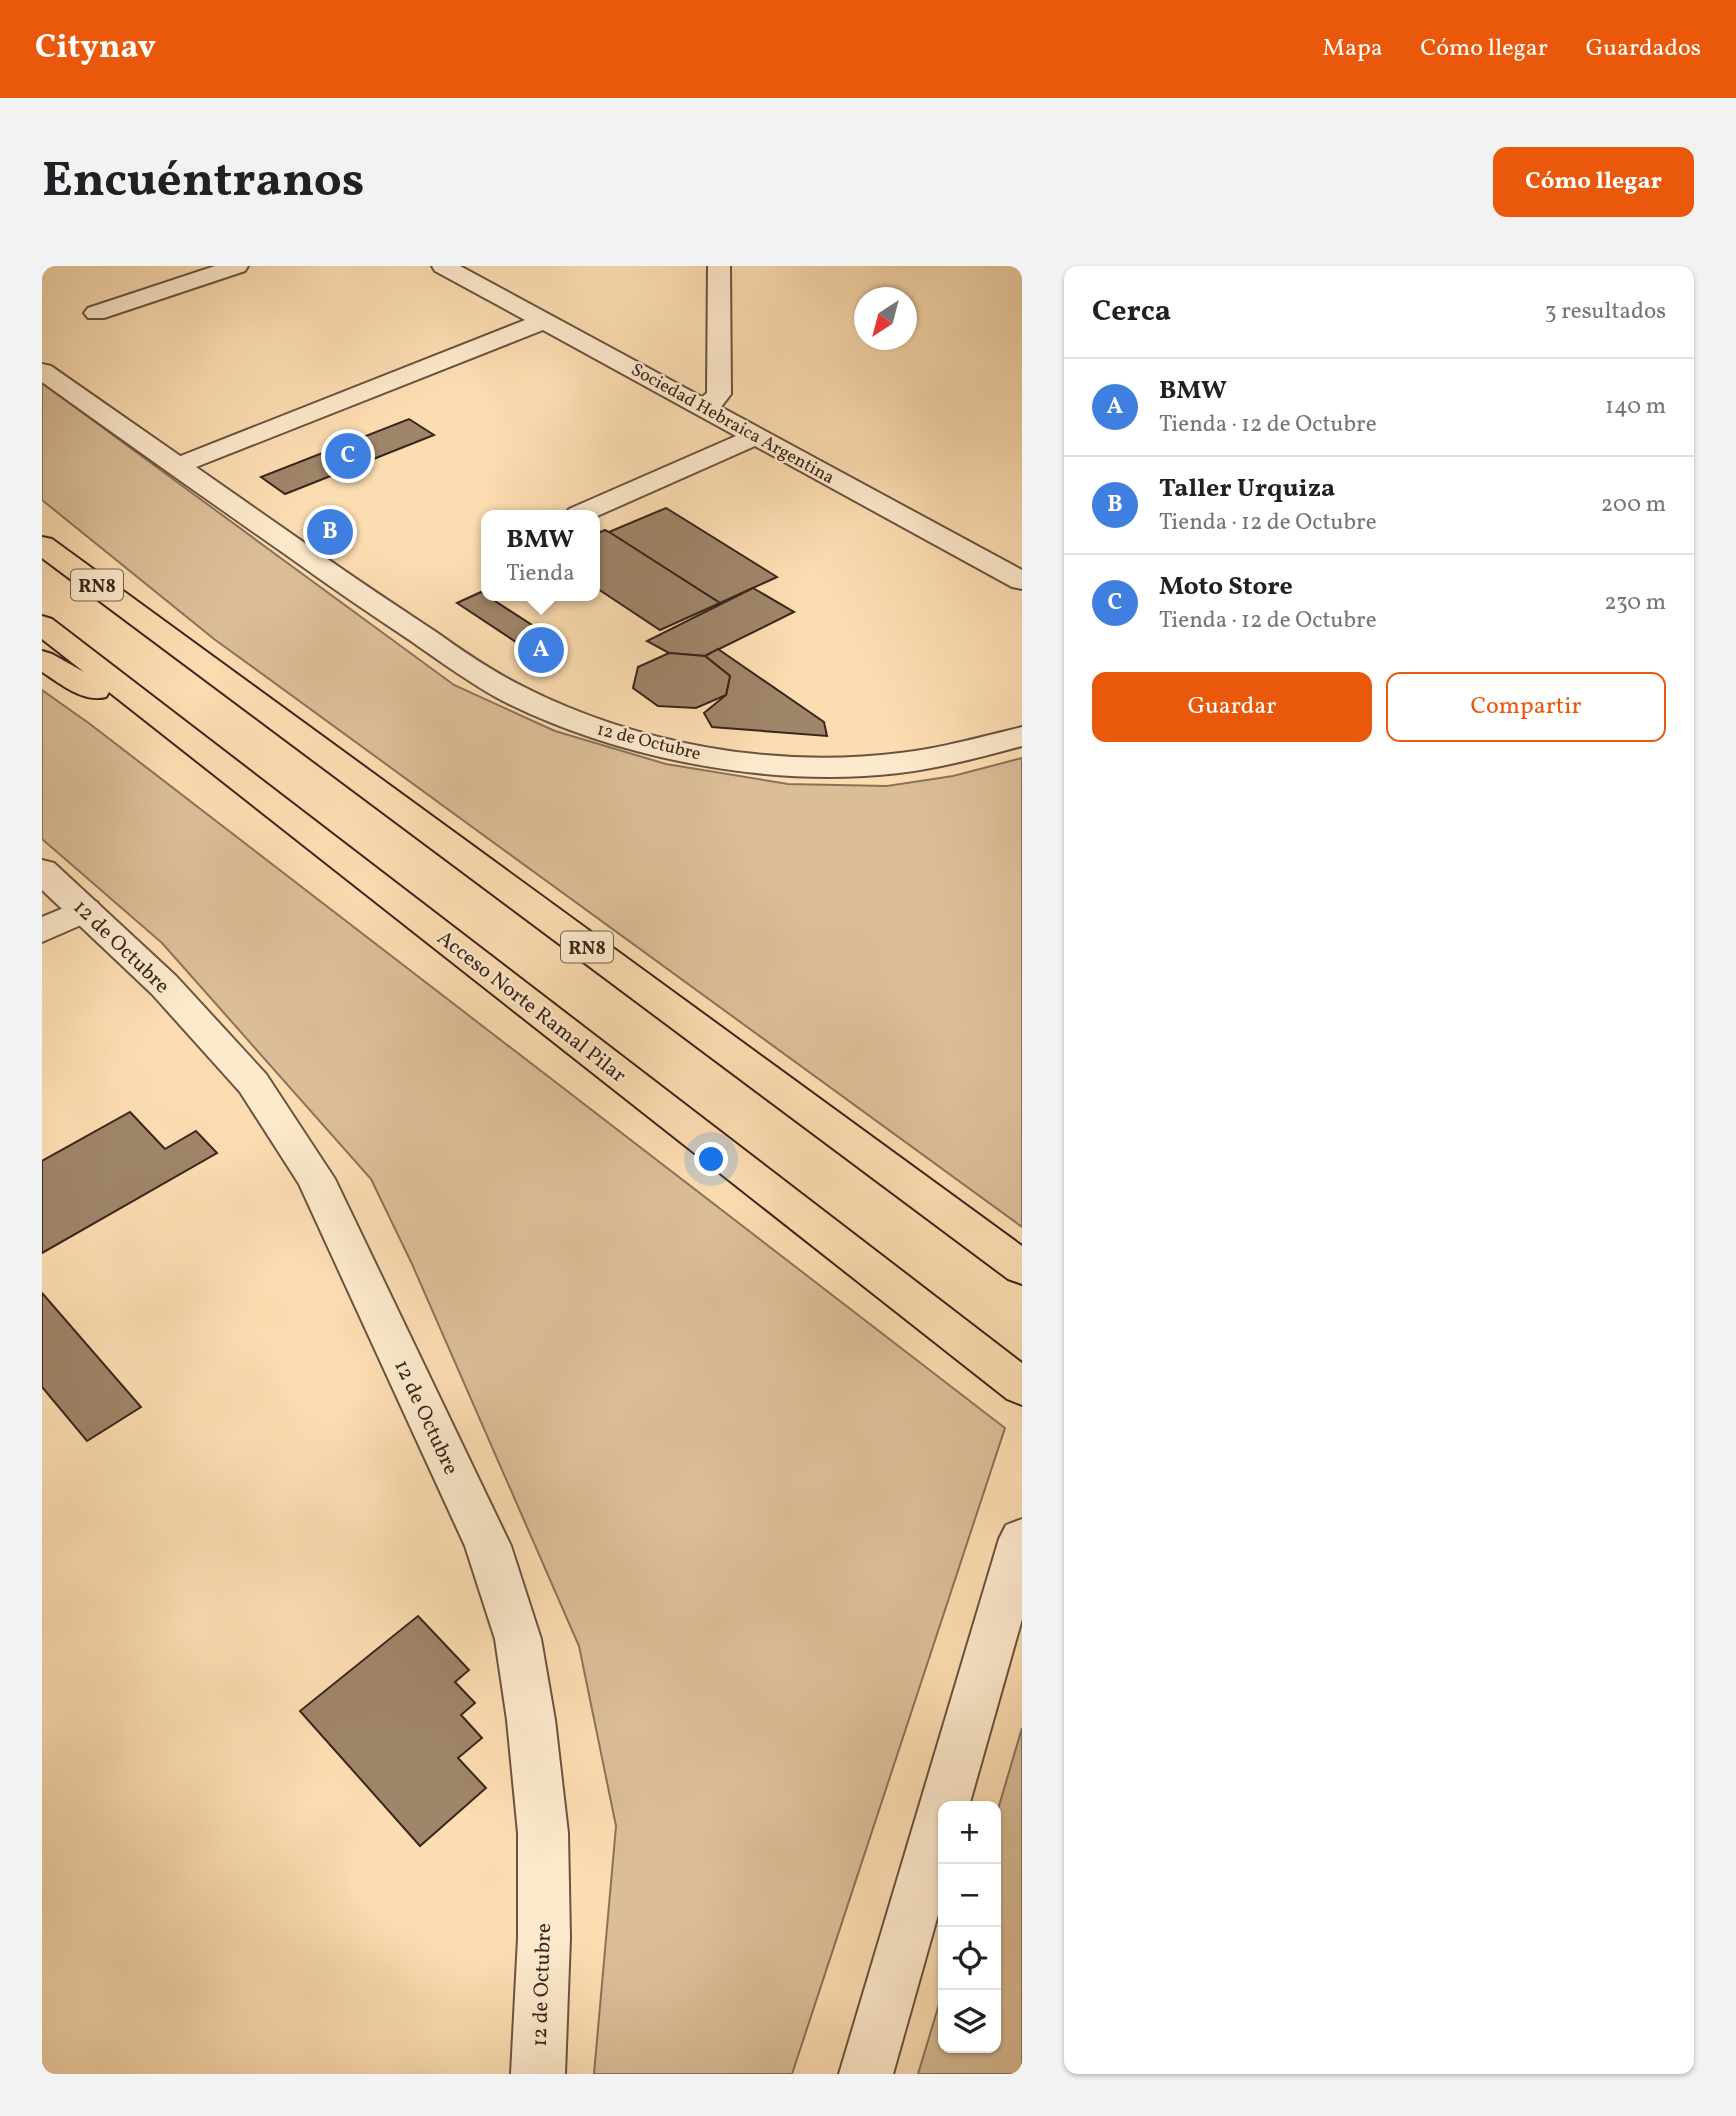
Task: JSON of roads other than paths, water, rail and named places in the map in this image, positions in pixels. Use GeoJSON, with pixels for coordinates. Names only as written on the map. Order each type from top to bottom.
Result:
{"type":"FeatureCollection","features":[{"type":"Feature","properties":{"kind":"highway"},"geometry":{"type":"LineString","coordinates":[[42,528],[153,625]]}},
{"type":"Feature","properties":{"kind":"highway","name":"RN8"},"geometry":{"type":"LineString","coordinates":[[42,545],[1022,1268]]}},
{"type":"Feature","properties":{"kind":"highway","name":"Acceso Norte Ramal Pilar"},"geometry":{"type":"LineString","coordinates":[[42,625],[1022,1387]]}},
{"type":"Feature","properties":{"kind":"highway"},"geometry":{"type":"LineString","coordinates":[[42,660],[219,764]]}},
{"type":"Feature","properties":{"kind":"street"},"geometry":{"type":"LineString","coordinates":[[96,313],[237,266]]}},
{"type":"Feature","properties":{"kind":"street","name":"Sociedad Hebraica Argentina"},"geometry":{"type":"LineString","coordinates":[[443,266],[1022,581]]}},
{"type":"Feature","properties":{"kind":"street"},"geometry":{"type":"LineString","coordinates":[[706,407],[719,394],[719,266]]}},
{"type":"Feature","properties":{"kind":"street"},"geometry":{"type":"LineString","coordinates":[[177,466],[544,321]]}},
{"type":"Feature","properties":{"kind":"street","name":"12 de Octubre"},"geometry":{"type":"LineString","coordinates":[[42,371],[490,682],[598,730],[686,753],[793,766],[860,765],[931,759],[970,752],[1022,736]]}},
{"type":"Feature","properties":{"kind":"street"},"geometry":{"type":"LineString","coordinates":[[589,510],[757,436]]}},
{"type":"Feature","properties":{"kind":"street","name":"12 de Octubre"},"geometry":{"type":"LineString","coordinates":[[42,871],[164,985],[253,1083],[316,1179],[488,1546],[518,1639],[531,1720],[542,1833],[544,1938],[538,2074]]}},
{"type":"Feature","properties":{"kind":"street"},"geometry":{"type":"LineString","coordinates":[[42,931],[85,910]]}},
{"type":"Feature","properties":{"kind":"street"},"geometry":{"type":"LineString","coordinates":[[866,2074],[1022,1538]]}},
{"type":"Feature","properties":{"kind":"place","name":"Moto Store"},"geometry":{"type":"Point","coordinates":[348,456]}},
{"type":"Feature","properties":{"kind":"place","name":"Taller Urquiza"},"geometry":{"type":"Point","coordinates":[330,532]}},
{"type":"Feature","properties":{"kind":"place","name":"BMW"},"geometry":{"type":"Point","coordinates":[541,650]}}]}
